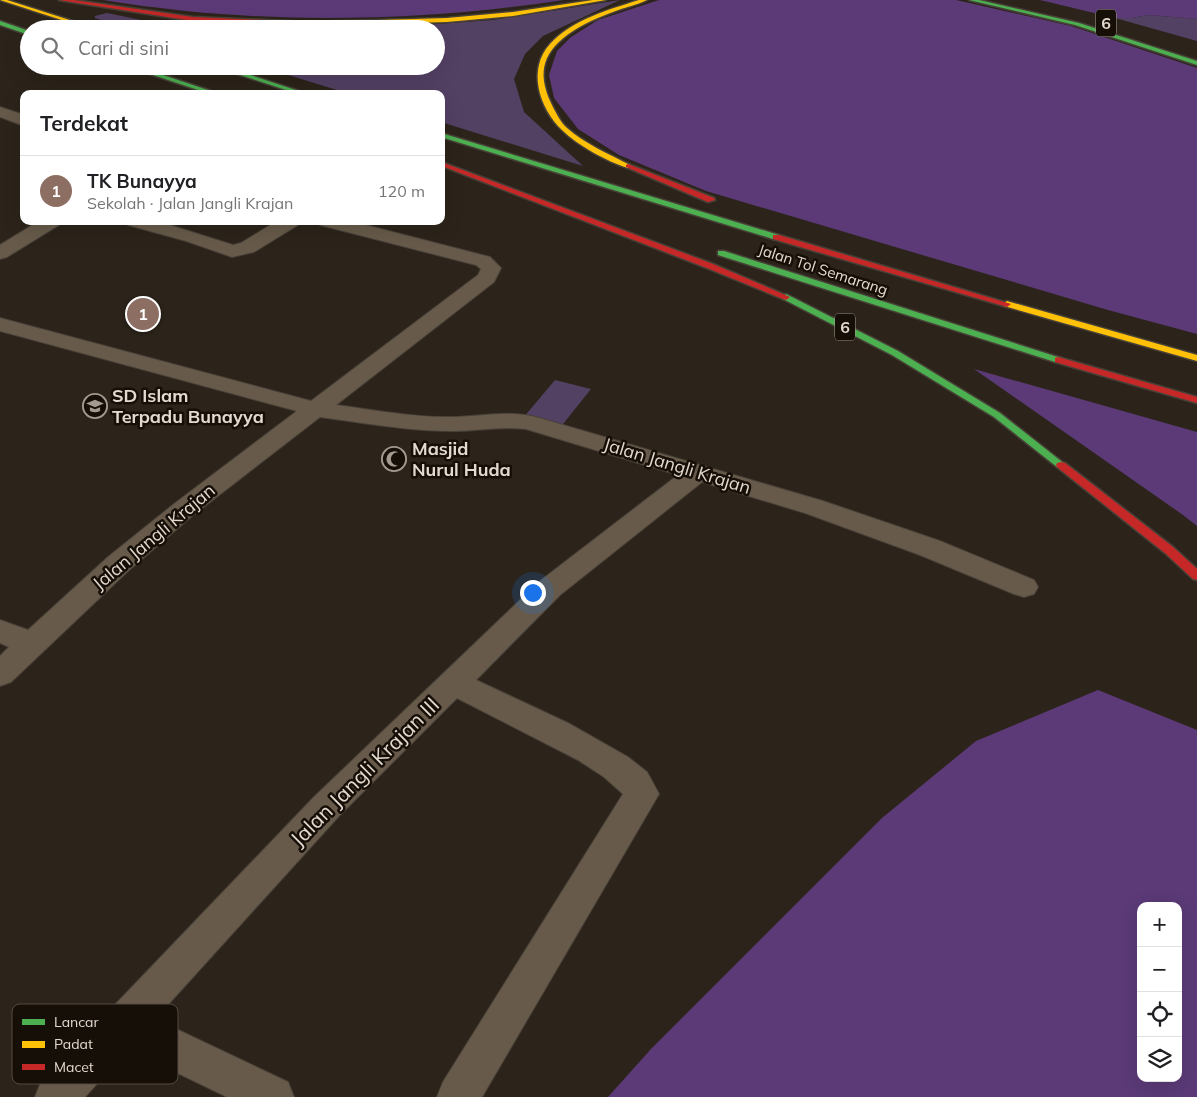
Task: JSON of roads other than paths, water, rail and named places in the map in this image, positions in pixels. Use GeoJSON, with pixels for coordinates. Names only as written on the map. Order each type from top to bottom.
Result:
{"type":"FeatureCollection","features":[{"type":"Feature","properties":{"kind":"highway"},"geometry":{"type":"LineString","coordinates":[[2,0],[66,20]]}},
{"type":"Feature","properties":{"kind":"highway"},"geometry":{"type":"LineString","coordinates":[[62,0],[206,20]]}},
{"type":"Feature","properties":{"kind":"highway"},"geometry":{"type":"LineString","coordinates":[[438,20],[484,17],[603,0]]}},
{"type":"Feature","properties":{"kind":"highway"},"geometry":{"type":"LineString","coordinates":[[644,0],[590,18],[562,36],[546,50],[537,74],[542,99],[566,131],[609,158],[724,206]]}},
{"type":"Feature","properties":{"kind":"highway","name":"6"},"geometry":{"type":"LineString","coordinates":[[972,0],[1077,24],[1197,63]]}},
{"type":"Feature","properties":{"kind":"highway","name":"6"},"geometry":{"type":"LineString","coordinates":[[1014,0],[1080,16],[1197,51]]}},
{"type":"Feature","properties":{"kind":"highway"},"geometry":{"type":"LineString","coordinates":[[0,23],[20,30]]}},
{"type":"Feature","properties":{"kind":"highway"},"geometry":{"type":"LineString","coordinates":[[157,75],[204,90]]}},
{"type":"Feature","properties":{"kind":"highway"},"geometry":{"type":"LineString","coordinates":[[245,75],[292,90]]}},
{"type":"Feature","properties":{"kind":"highway","name":"Jalan Tol Semarang"},"geometry":{"type":"LineString","coordinates":[[445,136],[859,262],[1197,358]]}},
{"type":"Feature","properties":{"kind":"highway","name":"6"},"geometry":{"type":"LineString","coordinates":[[445,166],[653,231]]}},
{"type":"Feature","properties":{"kind":"highway","name":"6"},"geometry":{"type":"LineString","coordinates":[[445,166],[710,266],[793,300],[895,353],[997,415],[1169,550],[1197,576]]}},
{"type":"Feature","properties":{"kind":"highway"},"geometry":{"type":"LineString","coordinates":[[751,217],[859,262]]}},
{"type":"Feature","properties":{"kind":"highway","name":"Jalan Tol Semarang"},"geometry":{"type":"LineString","coordinates":[[710,250],[1061,361],[1197,400]]}},
{"type":"Feature","properties":{"kind":"street"},"geometry":{"type":"LineString","coordinates":[[1,113],[20,120]]}},
{"type":"Feature","properties":{"kind":"street"},"geometry":{"type":"LineString","coordinates":[[0,253],[46,225]]}},
{"type":"Feature","properties":{"kind":"street"},"geometry":{"type":"LineString","coordinates":[[150,225],[193,237],[232,251],[247,248],[284,225]]}},
{"type":"Feature","properties":{"kind":"street","name":"Jalan Jangli Krajan"},"geometry":{"type":"LineString","coordinates":[[0,674],[132,552],[183,510],[487,278],[491,268],[483,261],[343,225]]}},
{"type":"Feature","properties":{"kind":"street","name":"Jalan Jangli Krajan"},"geometry":{"type":"LineString","coordinates":[[0,324],[315,409],[400,421],[454,424],[508,420],[527,422],[814,506],[873,527],[1024,587]]}},
{"type":"Feature","properties":{"kind":"street","name":"Jalan Jangli Krajan III"},"geometry":{"type":"LineString","coordinates":[[142,1004],[326,807],[550,588],[698,472]]}},
{"type":"Feature","properties":{"kind":"street"},"geometry":{"type":"LineString","coordinates":[[0,631],[33,645]]}},
{"type":"Feature","properties":{"kind":"street"},"geometry":{"type":"LineString","coordinates":[[454,683],[583,747],[641,786],[642,794],[458,1097]]}},
{"type":"Feature","properties":{"kind":"street"},"geometry":{"type":"LineString","coordinates":[[178,1052],[273,1097]]}},
{"type":"Feature","properties":{"kind":"street","name":"Jalan Jangli Krajan III"},"geometry":{"type":"LineString","coordinates":[[56,1097],[68,1084]]}},
{"type":"Feature","properties":{"kind":"place","name":"TK Bunayya"},"geometry":{"type":"Point","coordinates":[143,314]}},
{"type":"Feature","properties":{"kind":"place","name":"SD Islam Terpadu Bunayya"},"geometry":{"type":"Point","coordinates":[95,406]}},
{"type":"Feature","properties":{"kind":"place","name":"Masjid Nurul Huda"},"geometry":{"type":"Point","coordinates":[394,459]}}]}
